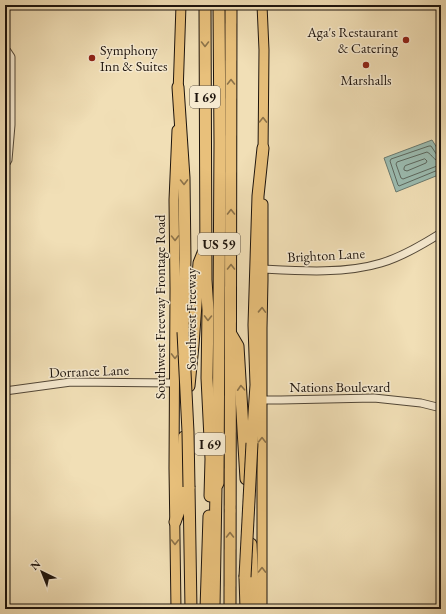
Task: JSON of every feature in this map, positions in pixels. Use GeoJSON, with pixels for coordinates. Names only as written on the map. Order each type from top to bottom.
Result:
{"type":"FeatureCollection","features":[{"type":"Feature","properties":{"kind":"highway","name":"Southwest Freeway"},"geometry":{"type":"LineString","coordinates":[[205,5],[206,280],[208,310],[207,378],[211,459],[206,609]]}},
{"type":"Feature","properties":{"kind":"highway","name":"US 59"},"geometry":{"type":"LineString","coordinates":[[218,483],[220,143],[219,5]]}},
{"type":"Feature","properties":{"kind":"highway","name":"I 69"},"geometry":{"type":"LineString","coordinates":[[230,609],[231,5]]}},
{"type":"Feature","properties":{"kind":"highway"},"geometry":{"type":"LineString","coordinates":[[178,87],[184,178],[185,259],[183,332],[188,432],[191,609]]}},
{"type":"Feature","properties":{"kind":"highway"},"geometry":{"type":"LineString","coordinates":[[246,609],[245,577],[256,385],[254,325],[258,196],[264,148]]}},
{"type":"Feature","properties":{"kind":"highway"},"geometry":{"type":"LineString","coordinates":[[175,522],[178,511],[199,263],[206,243]]}},
{"type":"Feature","properties":{"kind":"highway"},"geometry":{"type":"LineString","coordinates":[[230,334],[238,346],[254,609]]}},
{"type":"Feature","properties":{"kind":"highway"},"geometry":{"type":"LineString","coordinates":[[214,609],[216,487],[218,483]]}},
{"type":"Feature","properties":{"kind":"highway"},"geometry":{"type":"LineString","coordinates":[[218,483],[220,487],[219,609]]}},
{"type":"Feature","properties":{"kind":"main road","name":"Southwest Freeway Frontage Road"},"geometry":{"type":"LineString","coordinates":[[176,609],[174,468],[174,200],[181,5]]}},
{"type":"Feature","properties":{"kind":"main road"},"geometry":{"type":"LineString","coordinates":[[262,5],[264,50],[262,609]]}},
{"type":"Feature","properties":{"kind":"street"},"geometry":{"type":"LineString","coordinates":[[5,50],[12,57],[11,125],[8,160],[5,165]]}},
{"type":"Feature","properties":{"kind":"street","name":"Brighton Lane"},"geometry":{"type":"LineString","coordinates":[[263,270],[331,270],[363,268],[398,257],[441,233]]}},
{"type":"Feature","properties":{"kind":"street","name":"Dorrance Lane"},"geometry":{"type":"LineString","coordinates":[[5,391],[71,382],[174,383]]}},
{"type":"Feature","properties":{"kind":"street","name":"Nations Boulevard"},"geometry":{"type":"LineString","coordinates":[[262,400],[374,398],[421,403],[441,408]]}},
{"type":"Feature","properties":{"kind":"water"},"geometry":{"type":"Polygon","coordinates":[[[432,140],[441,154],[441,174],[396,192],[384,158],[432,140]]]}},
{"type":"Feature","properties":{"kind":"place","name":"Aga's Restaurant & Catering"},"geometry":{"type":"Point","coordinates":[406,40]}},
{"type":"Feature","properties":{"kind":"place","name":"Symphony Inn & Suites"},"geometry":{"type":"Point","coordinates":[92,58]}},
{"type":"Feature","properties":{"kind":"place","name":"Marshalls"},"geometry":{"type":"Point","coordinates":[366,65]}}]}
